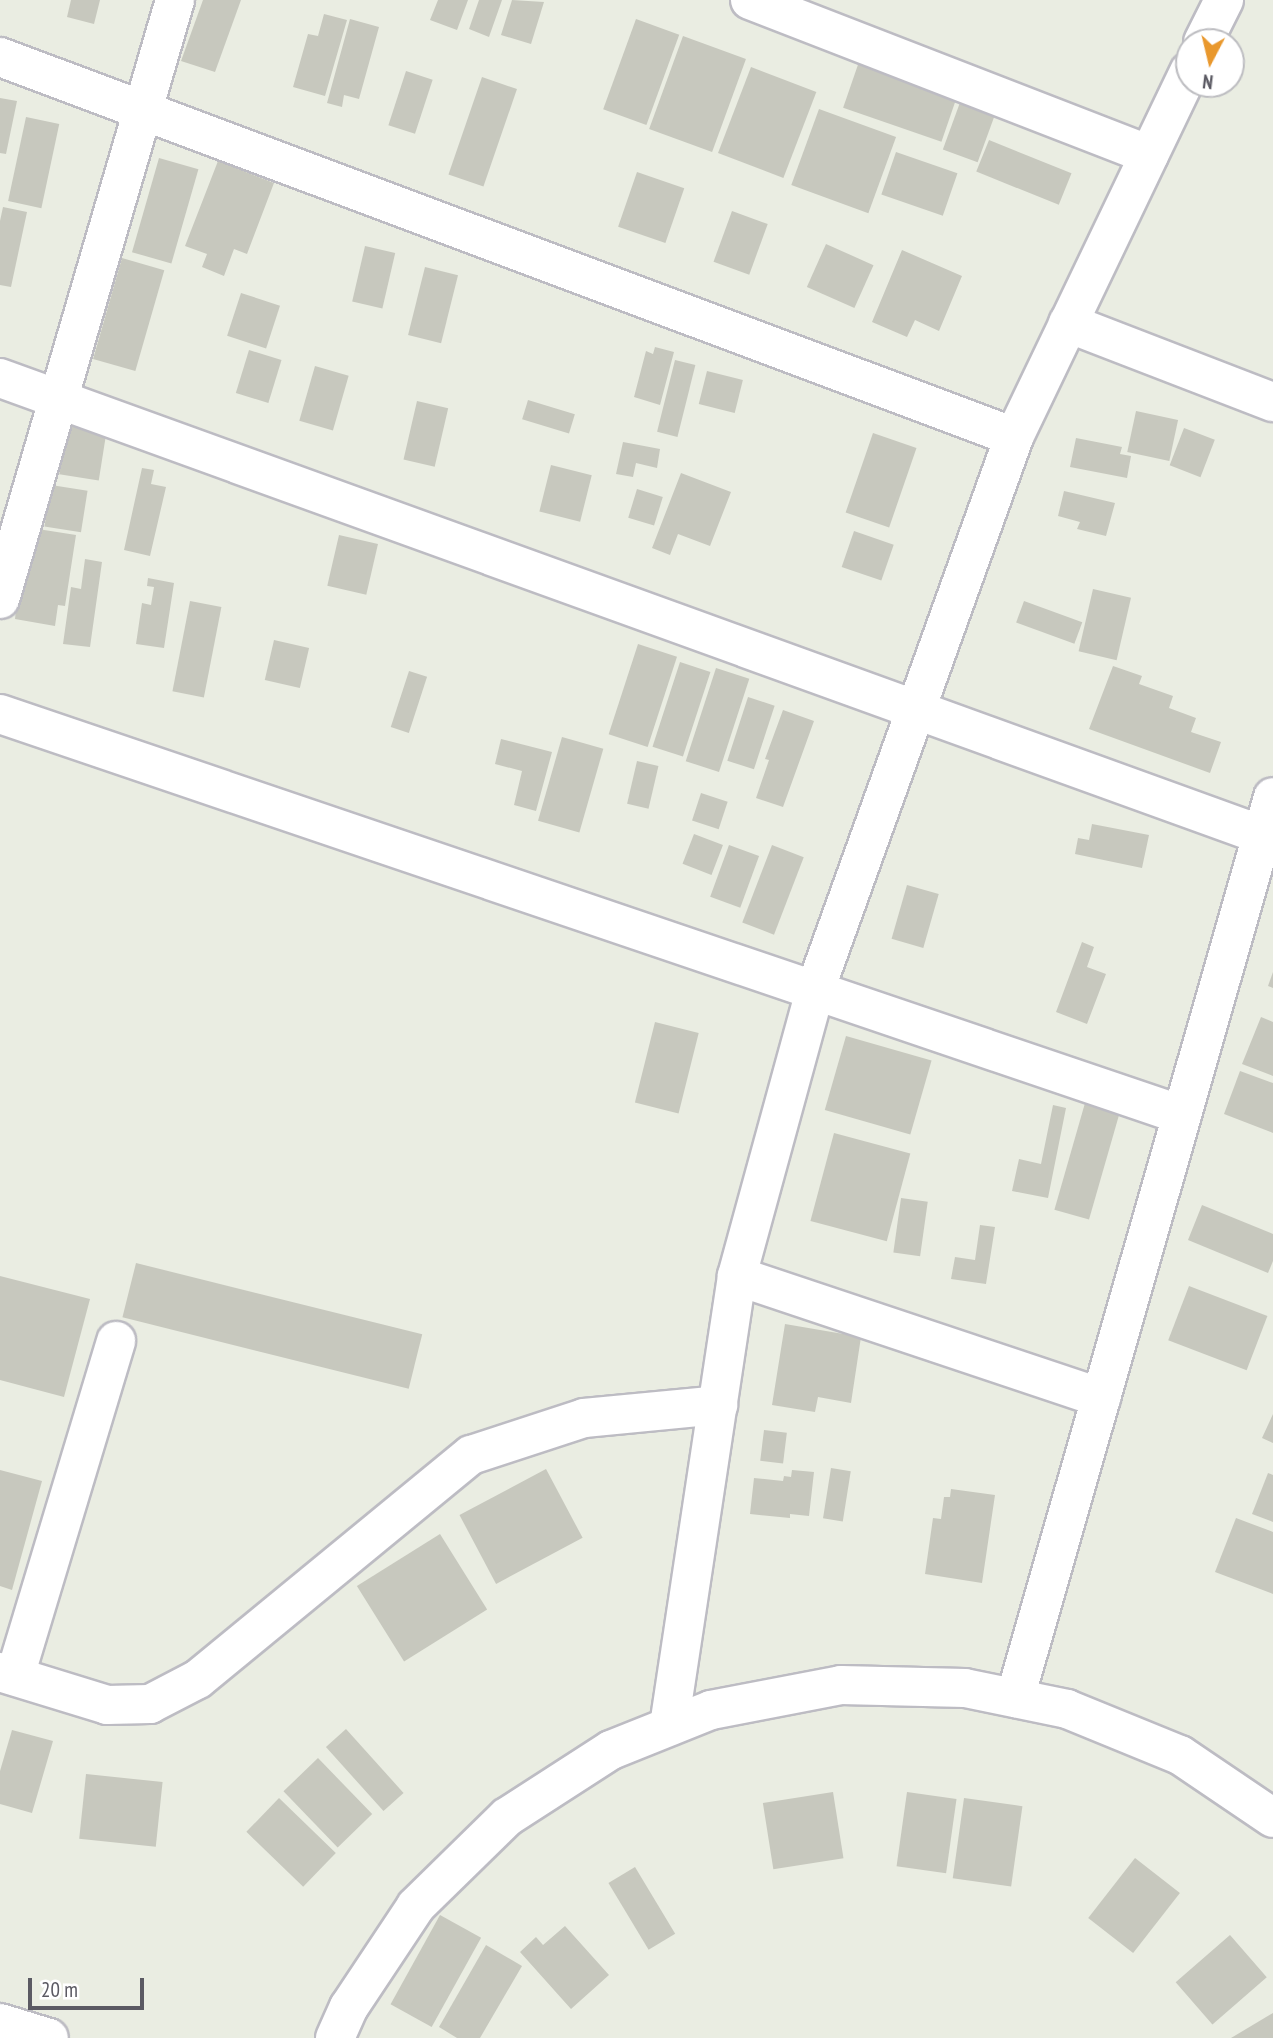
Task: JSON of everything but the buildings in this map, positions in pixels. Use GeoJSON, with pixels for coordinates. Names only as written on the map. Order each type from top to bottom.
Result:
{"type":"FeatureCollection","features":[{"type":"Feature","properties":{"kind":"street"},"geometry":{"type":"LineString","coordinates":[[0,600],[175,0]]}},
{"type":"Feature","properties":{"kind":"street"},"geometry":{"type":"LineString","coordinates":[[750,0],[1149,155]]}},
{"type":"Feature","properties":{"kind":"street"},"geometry":{"type":"LineString","coordinates":[[1210,28],[1224,0]]}},
{"type":"Feature","properties":{"kind":"street"},"geometry":{"type":"LineString","coordinates":[[0,57],[1014,437]]}},
{"type":"Feature","properties":{"kind":"street"},"geometry":{"type":"LineString","coordinates":[[669,1726],[737,1276],[815,989],[1014,437],[1176,98]]}},
{"type":"Feature","properties":{"kind":"street"},"geometry":{"type":"LineString","coordinates":[[1068,323],[1273,402]]}},
{"type":"Feature","properties":{"kind":"street"},"geometry":{"type":"LineString","coordinates":[[0,378],[1262,835]]}},
{"type":"Feature","properties":{"kind":"street"},"geometry":{"type":"LineString","coordinates":[[0,714],[1182,1115]]}},
{"type":"Feature","properties":{"kind":"street"},"geometry":{"type":"LineString","coordinates":[[1015,1698],[1273,797]]}},
{"type":"Feature","properties":{"kind":"street"},"geometry":{"type":"LineString","coordinates":[[737,1276],[1101,1398]]}},
{"type":"Feature","properties":{"kind":"street"},"geometry":{"type":"LineString","coordinates":[[116,1341],[8,1674],[107,1705],[150,1704],[198,1679],[471,1455],[584,1418],[718,1405]]}},
{"type":"Feature","properties":{"kind":"street"},"geometry":{"type":"LineString","coordinates":[[335,2038],[349,2007],[416,1906],[507,1817],[611,1750],[711,1710],[841,1685],[965,1688],[1067,1709],[1180,1755],[1273,1818]]}},
{"type":"Feature","properties":{"kind":"street"},"geometry":{"type":"LineString","coordinates":[[0,2023],[49,2038]]}}]}
